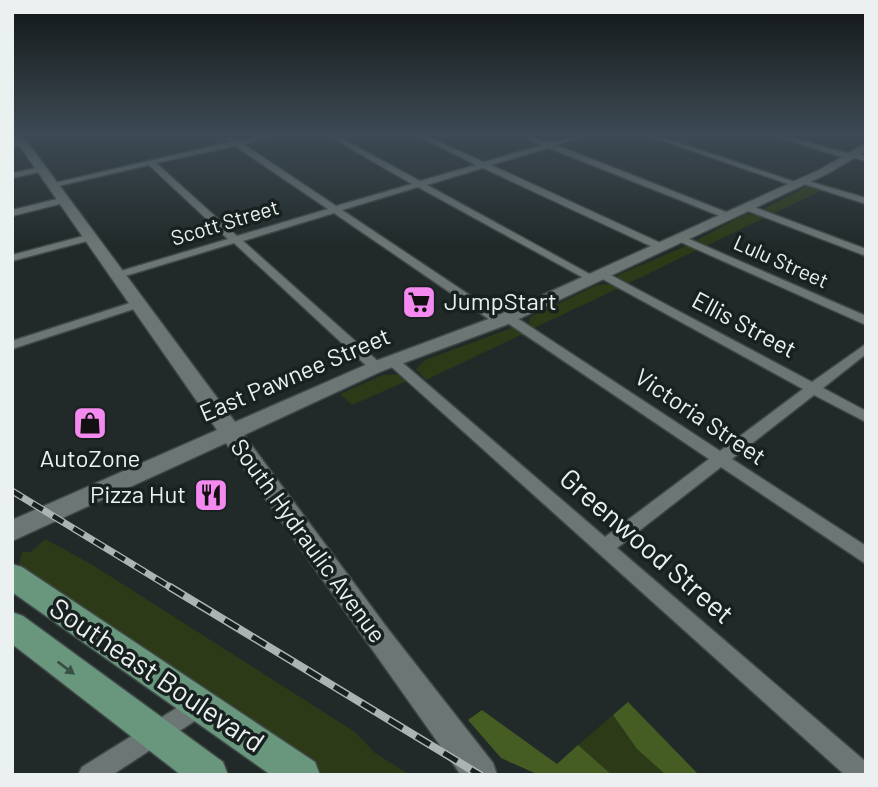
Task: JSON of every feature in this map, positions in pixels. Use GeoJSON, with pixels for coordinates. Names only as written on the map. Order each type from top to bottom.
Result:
{"type":"FeatureCollection","features":[{"type":"Feature","properties":{"kind":"main road","name":"East Pawnee Street"},"geometry":{"type":"LineString","coordinates":[[12,531],[384,364],[504,319],[821,172]]}},
{"type":"Feature","properties":{"kind":"main road","name":"South Hydraulic Avenue"},"geometry":{"type":"LineString","coordinates":[[229,432],[481,775]]}},
{"type":"Feature","properties":{"kind":"main road","name":"Southeast Boulevard"},"geometry":{"type":"LineString","coordinates":[[12,576],[302,775]]}},
{"type":"Feature","properties":{"kind":"main road","name":"Southeast Boulevard"},"geometry":{"type":"LineString","coordinates":[[12,626],[210,775]]}},
{"type":"Feature","properties":{"kind":"street"},"geometry":{"type":"LineString","coordinates":[[12,176],[30,172]]}},
{"type":"Feature","properties":{"kind":"street","name":"South Hydraulic Avenue"},"geometry":{"type":"LineString","coordinates":[[44,172],[229,432]]}},
{"type":"Feature","properties":{"kind":"street"},"geometry":{"type":"LineString","coordinates":[[54,184],[108,172]]}},
{"type":"Feature","properties":{"kind":"street","name":"Greenwood Street"},"geometry":{"type":"LineString","coordinates":[[161,172],[236,240],[605,547],[863,775]]}},
{"type":"Feature","properties":{"kind":"street","name":"Victoria Street"},"geometry":{"type":"LineString","coordinates":[[278,172],[721,458],[866,556]]}},
{"type":"Feature","properties":{"kind":"street","name":"Ellis Street"},"geometry":{"type":"LineString","coordinates":[[397,172],[866,417]]}},
{"type":"Feature","properties":{"kind":"street","name":"Scott Street"},"geometry":{"type":"LineString","coordinates":[[118,275],[461,172]]}},
{"type":"Feature","properties":{"kind":"street"},"geometry":{"type":"LineString","coordinates":[[499,172],[661,247]]}},
{"type":"Feature","properties":{"kind":"street"},"geometry":{"type":"LineString","coordinates":[[617,172],[728,216]]}},
{"type":"Feature","properties":{"kind":"street"},"geometry":{"type":"LineString","coordinates":[[767,172],[866,201]]}},
{"type":"Feature","properties":{"kind":"street"},"geometry":{"type":"LineString","coordinates":[[12,213],[65,200]]}},
{"type":"Feature","properties":{"kind":"street"},"geometry":{"type":"LineString","coordinates":[[746,207],[866,253]]}},
{"type":"Feature","properties":{"kind":"street"},"geometry":{"type":"LineString","coordinates":[[12,258],[91,237]]}},
{"type":"Feature","properties":{"kind":"street","name":"Lulu Street"},"geometry":{"type":"LineString","coordinates":[[680,238],[866,321]]}},
{"type":"Feature","properties":{"kind":"street"},"geometry":{"type":"LineString","coordinates":[[12,345],[139,304]]}},
{"type":"Feature","properties":{"kind":"street"},"geometry":{"type":"LineString","coordinates":[[605,547],[866,348]]}},
{"type":"Feature","properties":{"kind":"street"},"geometry":{"type":"LineString","coordinates":[[90,775],[200,704]]}},
{"type":"Feature","properties":{"kind":"green space"},"geometry":{"type":"Polygon","coordinates":[[[808,186],[823,190],[772,214],[763,209],[808,186]]]}},
{"type":"Feature","properties":{"kind":"green space"},"geometry":{"type":"Polygon","coordinates":[[[746,214],[766,217],[706,246],[697,240],[746,214]]]}},
{"type":"Feature","properties":{"kind":"green space"},"geometry":{"type":"Polygon","coordinates":[[[686,246],[699,249],[627,284],[618,278],[618,275],[686,246]]]}},
{"type":"Feature","properties":{"kind":"green space"},"geometry":{"type":"Polygon","coordinates":[[[607,284],[619,288],[534,328],[529,324],[530,317],[597,285],[607,284]]]}},
{"type":"Feature","properties":{"kind":"green space"},"geometry":{"type":"Polygon","coordinates":[[[512,328],[525,333],[426,380],[416,369],[425,360],[512,328]]]}},
{"type":"Feature","properties":{"kind":"green space"},"geometry":{"type":"Polygon","coordinates":[[[396,374],[409,380],[352,405],[340,394],[383,375],[396,374]]]}},
{"type":"Feature","properties":{"kind":"green space"},"geometry":{"type":"Polygon","coordinates":[[[45,539],[91,564],[355,732],[375,753],[410,775],[322,775],[22,570],[19,564],[22,552],[31,552],[45,539]]]}},
{"type":"Feature","properties":{"kind":"green space"},"geometry":{"type":"Polygon","coordinates":[[[628,702],[699,775],[666,775],[637,749],[613,715],[628,702]]]}},
{"type":"Feature","properties":{"kind":"green space"},"geometry":{"type":"Polygon","coordinates":[[[482,710],[557,764],[578,745],[612,775],[539,775],[501,758],[468,720],[482,710]]]}},
{"type":"Feature","properties":{"kind":"green space"},"geometry":{"type":"Polygon","coordinates":[[[613,715],[637,749],[666,775],[612,775],[578,745],[613,715]]]}},
{"type":"Feature","properties":{"kind":"railway"},"geometry":{"type":"LineString","coordinates":[[12,491],[173,589]]}},
{"type":"Feature","properties":{"kind":"railway"},"geometry":{"type":"LineString","coordinates":[[170,587],[480,775]]}},
{"type":"Feature","properties":{"kind":"place","name":"JumpStart"},"geometry":{"type":"Point","coordinates":[419,302]}},
{"type":"Feature","properties":{"kind":"place","name":"AutoZone"},"geometry":{"type":"Point","coordinates":[90,423]}},
{"type":"Feature","properties":{"kind":"place","name":"Pizza Hut"},"geometry":{"type":"Point","coordinates":[211,495]}}]}
